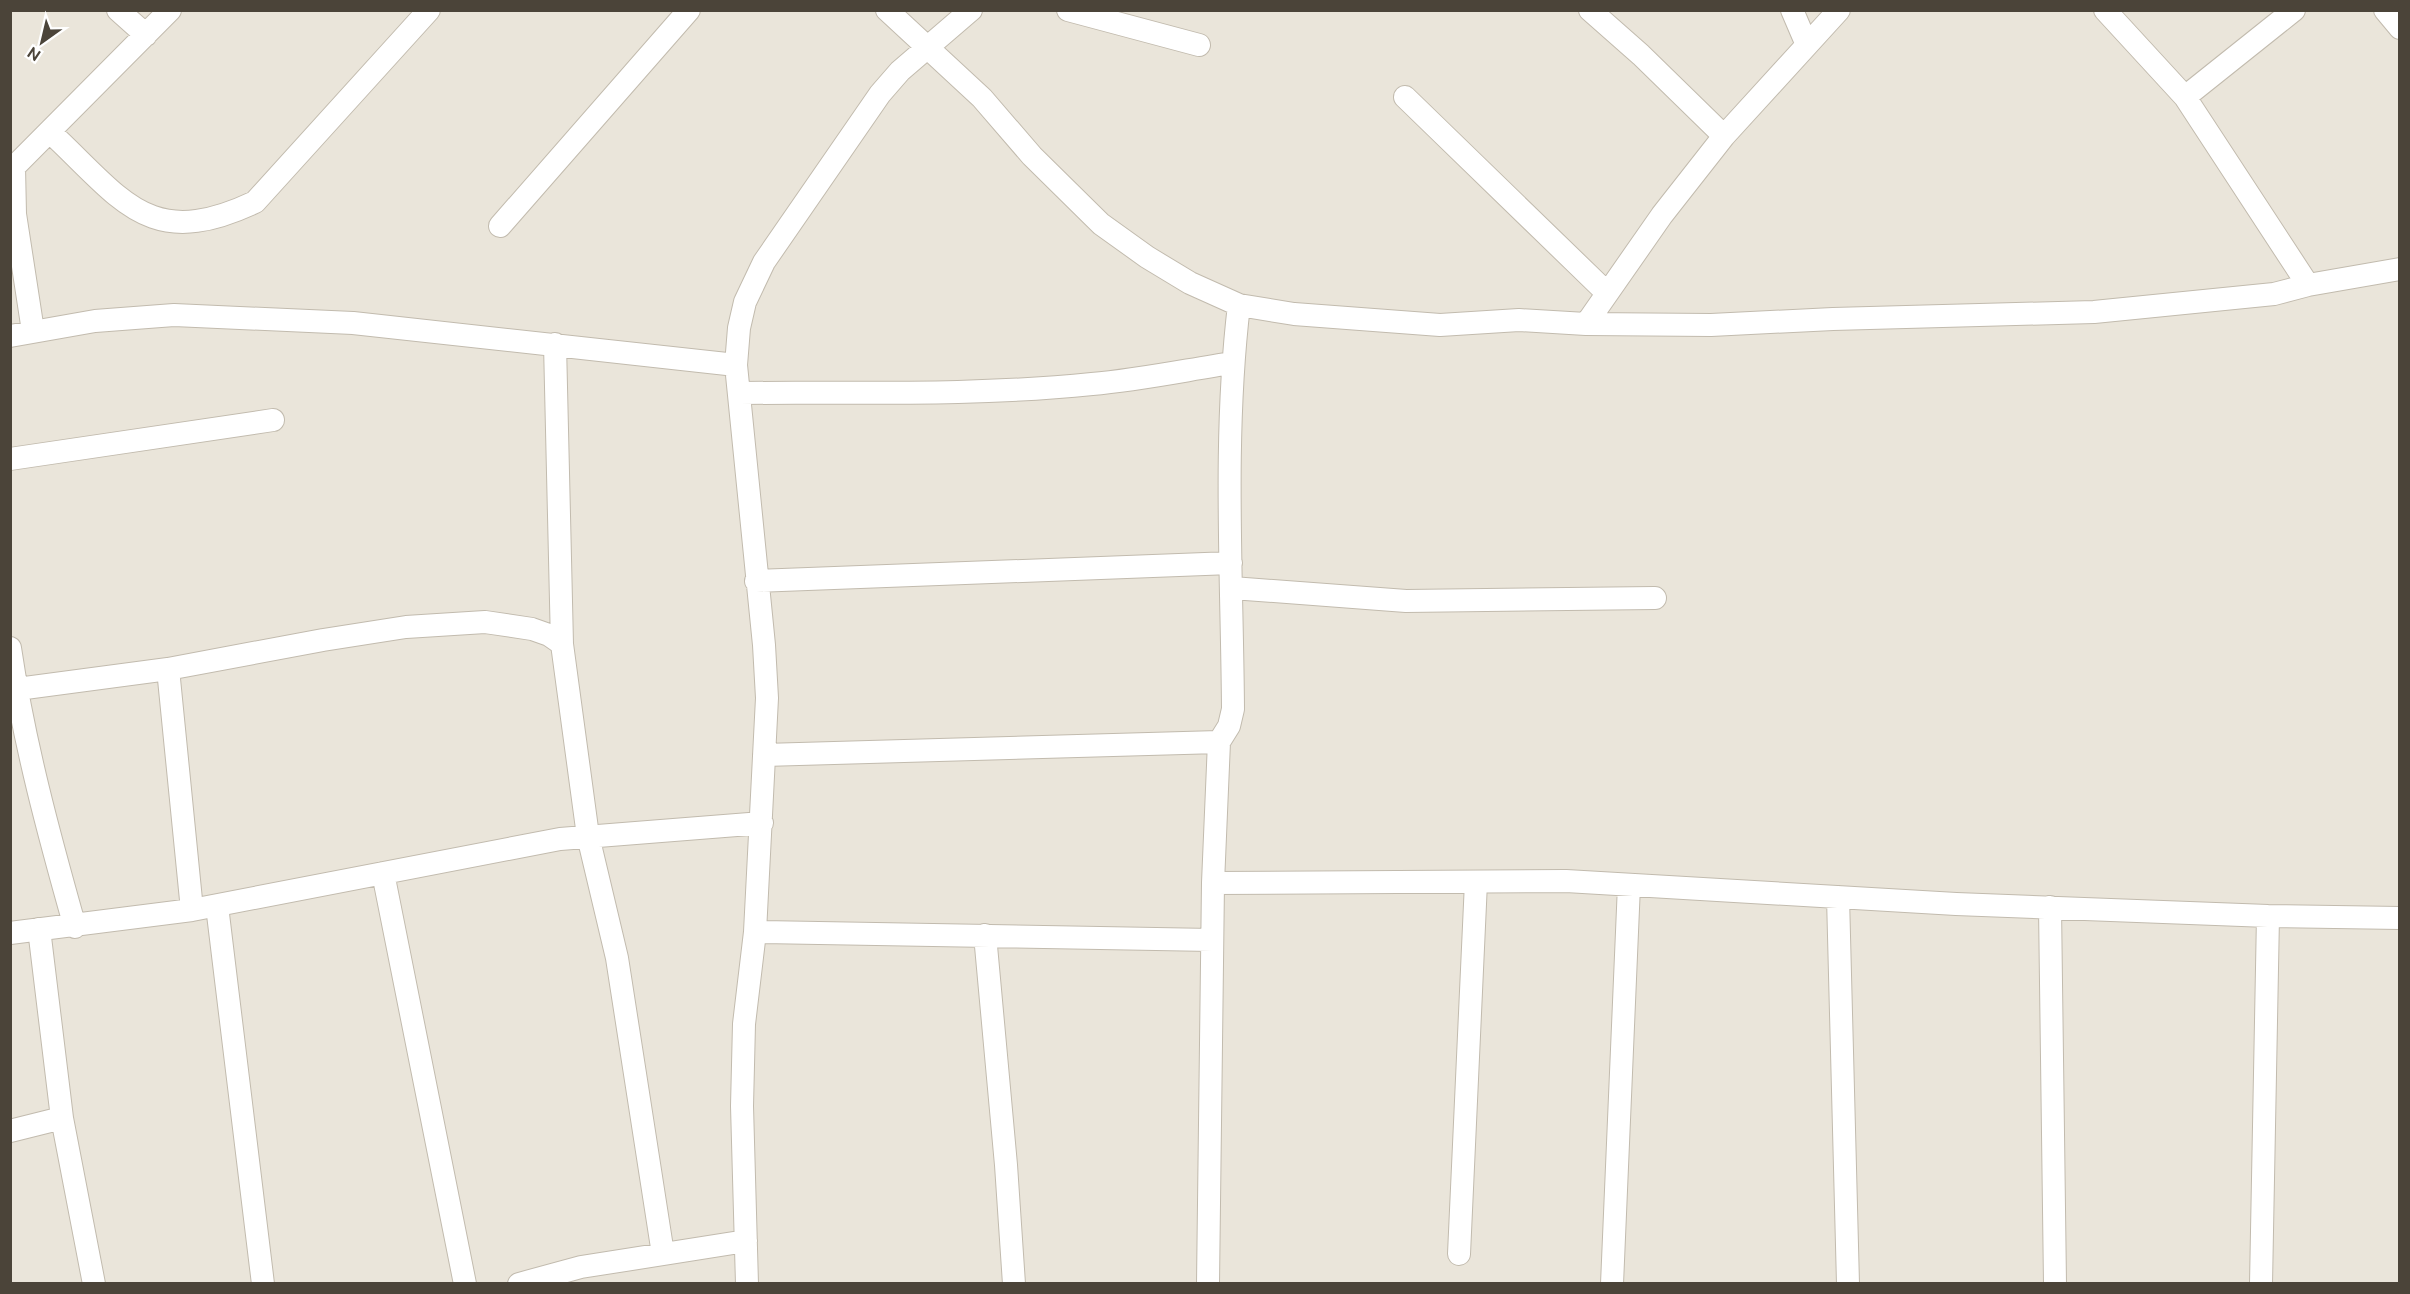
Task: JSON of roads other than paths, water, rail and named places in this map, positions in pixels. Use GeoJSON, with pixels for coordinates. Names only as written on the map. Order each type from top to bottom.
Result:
{"type":"FeatureCollection","features":[{"type":"Feature","properties":{"kind":"street"},"geometry":{"type":"LineString","coordinates":[[118,10],[146,35]]}},
{"type":"Feature","properties":{"kind":"street"},"geometry":{"type":"LineString","coordinates":[[33,331],[15,214],[12,167],[50,132],[170,10]]}},
{"type":"Feature","properties":{"kind":"street"},"geometry":{"type":"LineString","coordinates":[[50,132],[143,215],[184,224],[230,214],[255,202],[429,10]]}},
{"type":"Feature","properties":{"kind":"street"},"geometry":{"type":"LineString","coordinates":[[500,226],[689,10]]}},
{"type":"Feature","properties":{"kind":"street"},"geometry":{"type":"LineString","coordinates":[[887,10],[982,98],[1032,156],[1101,224],[1147,257],[1190,282],[1239,305],[1294,314],[1440,325],[1519,320],[1586,324],[1711,325],[1833,319],[2094,312],[2274,294],[2308,285],[2400,269]]}},
{"type":"Feature","properties":{"kind":"street"},"geometry":{"type":"LineString","coordinates":[[747,1284],[742,1083],[744,1024],[755,932],[767,698],[764,645],[736,365],[739,328],[745,303],[764,262],[880,94],[900,71],[971,10]]}},
{"type":"Feature","properties":{"kind":"street"},"geometry":{"type":"LineString","coordinates":[[1068,10],[1199,45]]}},
{"type":"Feature","properties":{"kind":"street"},"geometry":{"type":"LineString","coordinates":[[1590,10],[1602,18],[1724,136]]}},
{"type":"Feature","properties":{"kind":"street"},"geometry":{"type":"LineString","coordinates":[[1792,10],[1807,45]]}},
{"type":"Feature","properties":{"kind":"street"},"geometry":{"type":"LineString","coordinates":[[1586,324],[1662,216],[1724,136],[1839,10]]}},
{"type":"Feature","properties":{"kind":"street"},"geometry":{"type":"LineString","coordinates":[[2105,10],[2185,97],[2308,285]]}},
{"type":"Feature","properties":{"kind":"street"},"geometry":{"type":"LineString","coordinates":[[2185,97],[2294,10]]}},
{"type":"Feature","properties":{"kind":"street"},"geometry":{"type":"LineString","coordinates":[[2385,10],[2400,28]]}},
{"type":"Feature","properties":{"kind":"street"},"geometry":{"type":"LineString","coordinates":[[1405,97],[1607,294]]}},
{"type":"Feature","properties":{"kind":"street"},"geometry":{"type":"LineString","coordinates":[[1208,1284],[1212,883],[1220,742],[1229,726],[1233,709],[1232,363],[1239,305]]}},
{"type":"Feature","properties":{"kind":"street"},"geometry":{"type":"LineString","coordinates":[[10,336],[95,321],[174,315],[353,323],[736,365]]}},
{"type":"Feature","properties":{"kind":"street"},"geometry":{"type":"LineString","coordinates":[[555,344],[562,644],[588,836],[617,958],[663,1254]]}},
{"type":"Feature","properties":{"kind":"street"},"geometry":{"type":"LineString","coordinates":[[740,393],[949,392],[1019,389],[1094,384],[1232,363]]}},
{"type":"Feature","properties":{"kind":"street"},"geometry":{"type":"LineString","coordinates":[[10,459],[273,420]]}},
{"type":"Feature","properties":{"kind":"street"},"geometry":{"type":"LineString","coordinates":[[756,581],[1231,563]]}},
{"type":"Feature","properties":{"kind":"street"},"geometry":{"type":"LineString","coordinates":[[1232,588],[1406,601],[1655,598]]}},
{"type":"Feature","properties":{"kind":"street"},"geometry":{"type":"LineString","coordinates":[[14,690],[168,669],[396,628],[485,622],[532,629],[549,635],[562,644]]}},
{"type":"Feature","properties":{"kind":"street"},"geometry":{"type":"LineString","coordinates":[[10,648],[14,690],[43,812],[75,927]]}},
{"type":"Feature","properties":{"kind":"street"},"geometry":{"type":"LineString","coordinates":[[168,669],[192,910]]}},
{"type":"Feature","properties":{"kind":"street"},"geometry":{"type":"LineString","coordinates":[[764,755],[1220,742]]}},
{"type":"Feature","properties":{"kind":"street"},"geometry":{"type":"LineString","coordinates":[[10,933],[75,927],[217,906],[560,839],[762,823]]}},
{"type":"Feature","properties":{"kind":"street"},"geometry":{"type":"LineString","coordinates":[[382,873],[465,1284]]}},
{"type":"Feature","properties":{"kind":"street"},"geometry":{"type":"LineString","coordinates":[[1212,883],[1566,881],[2050,907],[2268,916],[2400,918]]}},
{"type":"Feature","properties":{"kind":"street"},"geometry":{"type":"LineString","coordinates":[[1459,1254],[1476,882]]}},
{"type":"Feature","properties":{"kind":"street"},"geometry":{"type":"LineString","coordinates":[[1612,1284],[1629,885]]}},
{"type":"Feature","properties":{"kind":"street"},"geometry":{"type":"LineString","coordinates":[[1838,897],[1848,1284]]}},
{"type":"Feature","properties":{"kind":"street"},"geometry":{"type":"LineString","coordinates":[[217,906],[263,1284]]}},
{"type":"Feature","properties":{"kind":"street"},"geometry":{"type":"LineString","coordinates":[[2050,907],[2055,1284]]}},
{"type":"Feature","properties":{"kind":"street"},"geometry":{"type":"LineString","coordinates":[[2261,1284],[2268,916]]}},
{"type":"Feature","properties":{"kind":"street"},"geometry":{"type":"LineString","coordinates":[[39,930],[62,1118],[94,1284]]}},
{"type":"Feature","properties":{"kind":"street"},"geometry":{"type":"LineString","coordinates":[[755,932],[1212,940]]}},
{"type":"Feature","properties":{"kind":"street"},"geometry":{"type":"LineString","coordinates":[[985,935],[1006,1164],[1014,1284]]}},
{"type":"Feature","properties":{"kind":"street"},"geometry":{"type":"LineString","coordinates":[[10,1131],[62,1118]]}},
{"type":"Feature","properties":{"kind":"street"},"geometry":{"type":"LineString","coordinates":[[519,1284],[581,1267],[746,1241]]}}]}
